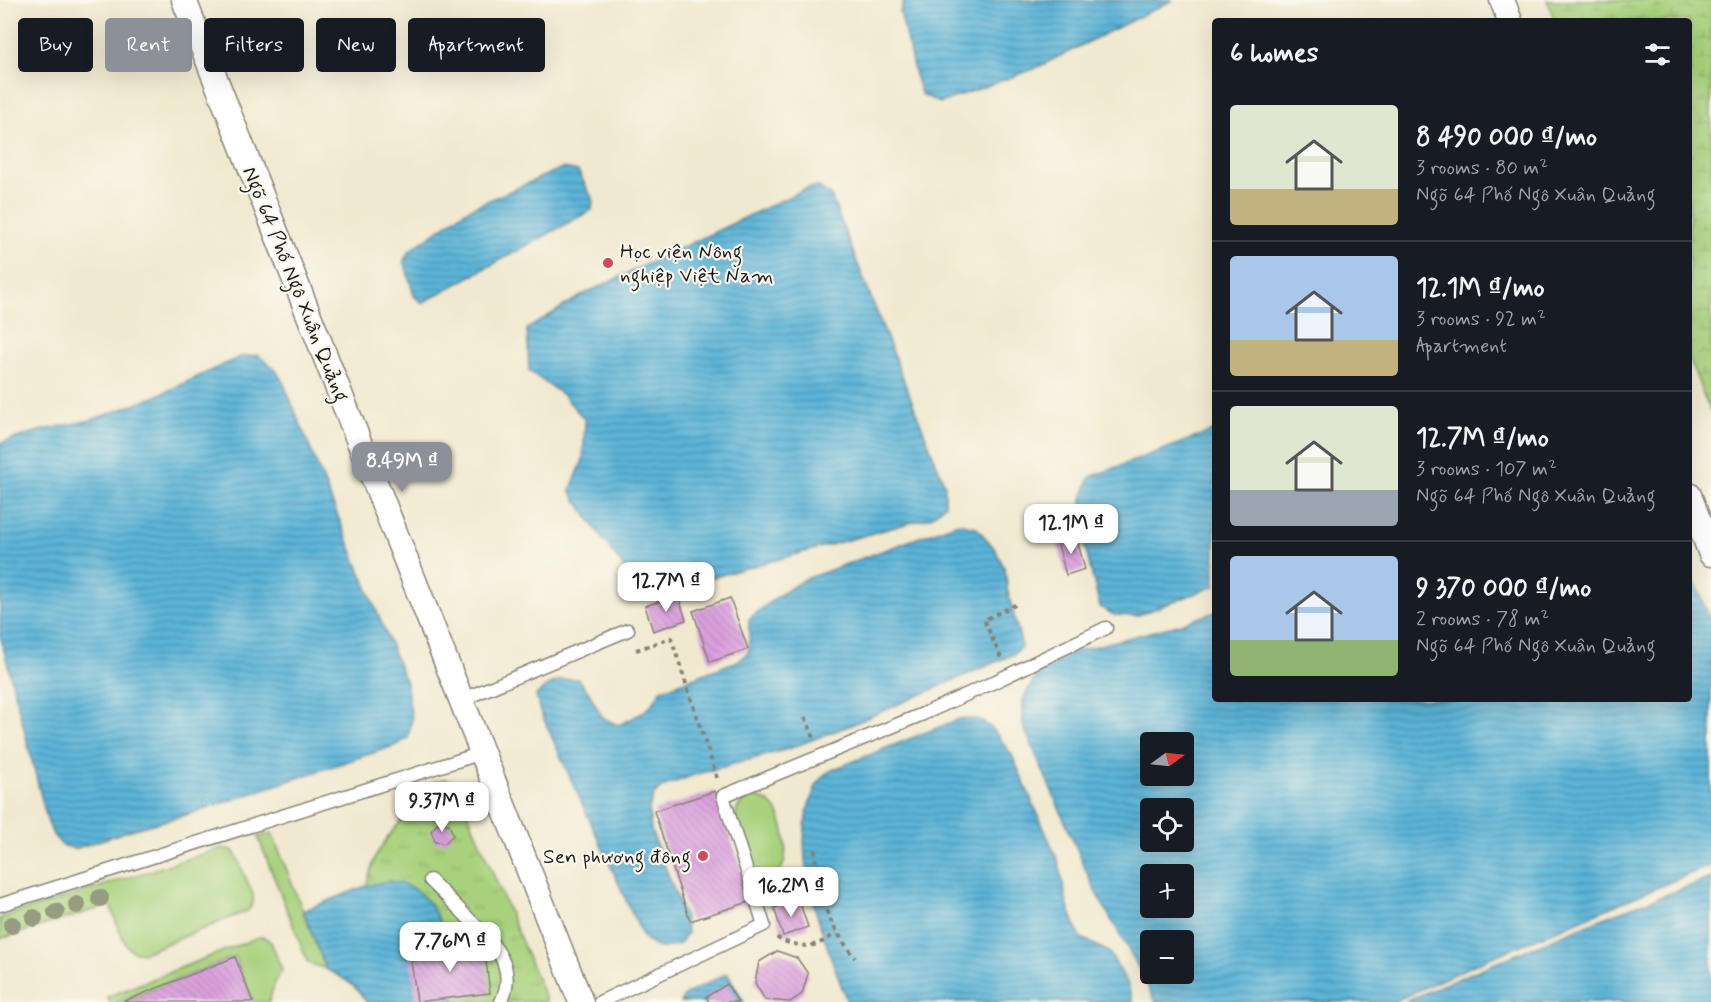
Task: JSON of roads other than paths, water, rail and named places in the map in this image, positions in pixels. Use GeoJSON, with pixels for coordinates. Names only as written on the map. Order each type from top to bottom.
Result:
{"type":"FeatureCollection","features":[{"type":"Feature","properties":{"kind":"street","name":"Ngõ 64 Phố Ngô Xuân Quảng"},"geometry":{"type":"LineString","coordinates":[[184,0],[581,1002]]}},
{"type":"Feature","properties":{"kind":"street"},"geometry":{"type":"LineString","coordinates":[[1502,0],[1509,18]]}},
{"type":"Feature","properties":{"kind":"street"},"geometry":{"type":"LineString","coordinates":[[1692,503],[1711,554]]}},
{"type":"Feature","properties":{"kind":"lane"},"geometry":{"type":"LineString","coordinates":[[600,1002],[764,925],[723,796],[923,714],[1106,628]]}},
{"type":"Feature","properties":{"kind":"lane"},"geometry":{"type":"LineString","coordinates":[[461,700],[628,630]]}},
{"type":"Feature","properties":{"kind":"lane"},"geometry":{"type":"LineString","coordinates":[[0,905],[482,753]]}},
{"type":"Feature","properties":{"kind":"lane"},"geometry":{"type":"LineString","coordinates":[[430,880],[496,947],[506,971],[506,987],[501,1002]]}},
{"type":"Feature","properties":{"kind":"water"},"geometry":{"type":"Polygon","coordinates":[[[904,0],[1173,0],[1034,69],[940,103],[921,94],[900,12],[904,0]]]}},
{"type":"Feature","properties":{"kind":"water"},"geometry":{"type":"Polygon","coordinates":[[[562,168],[578,171],[593,200],[592,210],[422,303],[414,296],[404,260],[409,251],[467,210],[562,168]]]}},
{"type":"Feature","properties":{"kind":"water"},"geometry":{"type":"Polygon","coordinates":[[[819,187],[831,196],[945,485],[945,505],[931,517],[685,585],[650,588],[630,576],[570,491],[583,460],[585,420],[564,396],[529,371],[527,329],[582,295],[807,188],[819,187]]]}},
{"type":"Feature","properties":{"kind":"water"},"geometry":{"type":"Polygon","coordinates":[[[258,355],[276,370],[284,384],[406,683],[412,719],[408,738],[394,746],[186,815],[134,829],[75,849],[62,845],[53,835],[47,820],[0,635],[0,443],[39,431],[91,420],[152,398],[240,357],[258,355]]]}},
{"type":"Feature","properties":{"kind":"water"},"geometry":{"type":"Polygon","coordinates":[[[1212,431],[1212,587],[1136,616],[1114,615],[1100,607],[1083,539],[1082,498],[1090,477],[1212,431]]]}},
{"type":"Feature","properties":{"kind":"water"},"geometry":{"type":"Polygon","coordinates":[[[958,523],[976,527],[995,549],[1005,569],[1008,593],[1022,646],[1014,654],[851,725],[788,749],[694,775],[662,787],[654,795],[649,809],[651,830],[685,918],[687,933],[680,944],[659,948],[651,944],[642,935],[539,709],[536,695],[555,682],[578,679],[603,718],[618,725],[643,712],[661,690],[740,660],[749,651],[749,619],[775,598],[803,580],[958,523]]]}},
{"type":"Feature","properties":{"kind":"water"},"geometry":{"type":"Polygon","coordinates":[[[1692,574],[1711,622],[1711,865],[1476,964],[1393,1002],[1155,1002],[1146,984],[1194,984],[1194,930],[1140,930],[1140,971],[1095,891],[1023,725],[1023,699],[1038,673],[1073,652],[1174,626],[1212,613],[1212,702],[1692,702],[1692,574]]]}},
{"type":"Feature","properties":{"kind":"water"},"geometry":{"type":"Polygon","coordinates":[[[959,719],[978,719],[992,728],[1012,755],[1059,863],[1067,904],[1080,937],[1109,952],[1127,982],[1133,1002],[847,1002],[821,930],[808,879],[805,829],[813,793],[821,779],[831,771],[959,719]]]}},
{"type":"Feature","properties":{"kind":"water"},"geometry":{"type":"Polygon","coordinates":[[[1711,878],[1711,1002],[1405,1002],[1613,914],[1711,878]]]}},
{"type":"Feature","properties":{"kind":"water"},"geometry":{"type":"Polygon","coordinates":[[[388,881],[406,885],[420,894],[431,906],[439,920],[448,953],[455,1002],[366,1002],[354,986],[326,969],[303,911],[366,886],[388,881]]]}},
{"type":"Feature","properties":{"kind":"water"},"geometry":{"type":"Polygon","coordinates":[[[727,973],[744,1002],[680,1002],[685,995],[727,973]]]}},
{"type":"Feature","properties":{"kind":"place","name":"Học viện Nông nghiệp Việt Nam"},"geometry":{"type":"Point","coordinates":[608,263]}},
{"type":"Feature","properties":{"kind":"place","name":"Sen phương đông"},"geometry":{"type":"Point","coordinates":[703,856]}}]}
